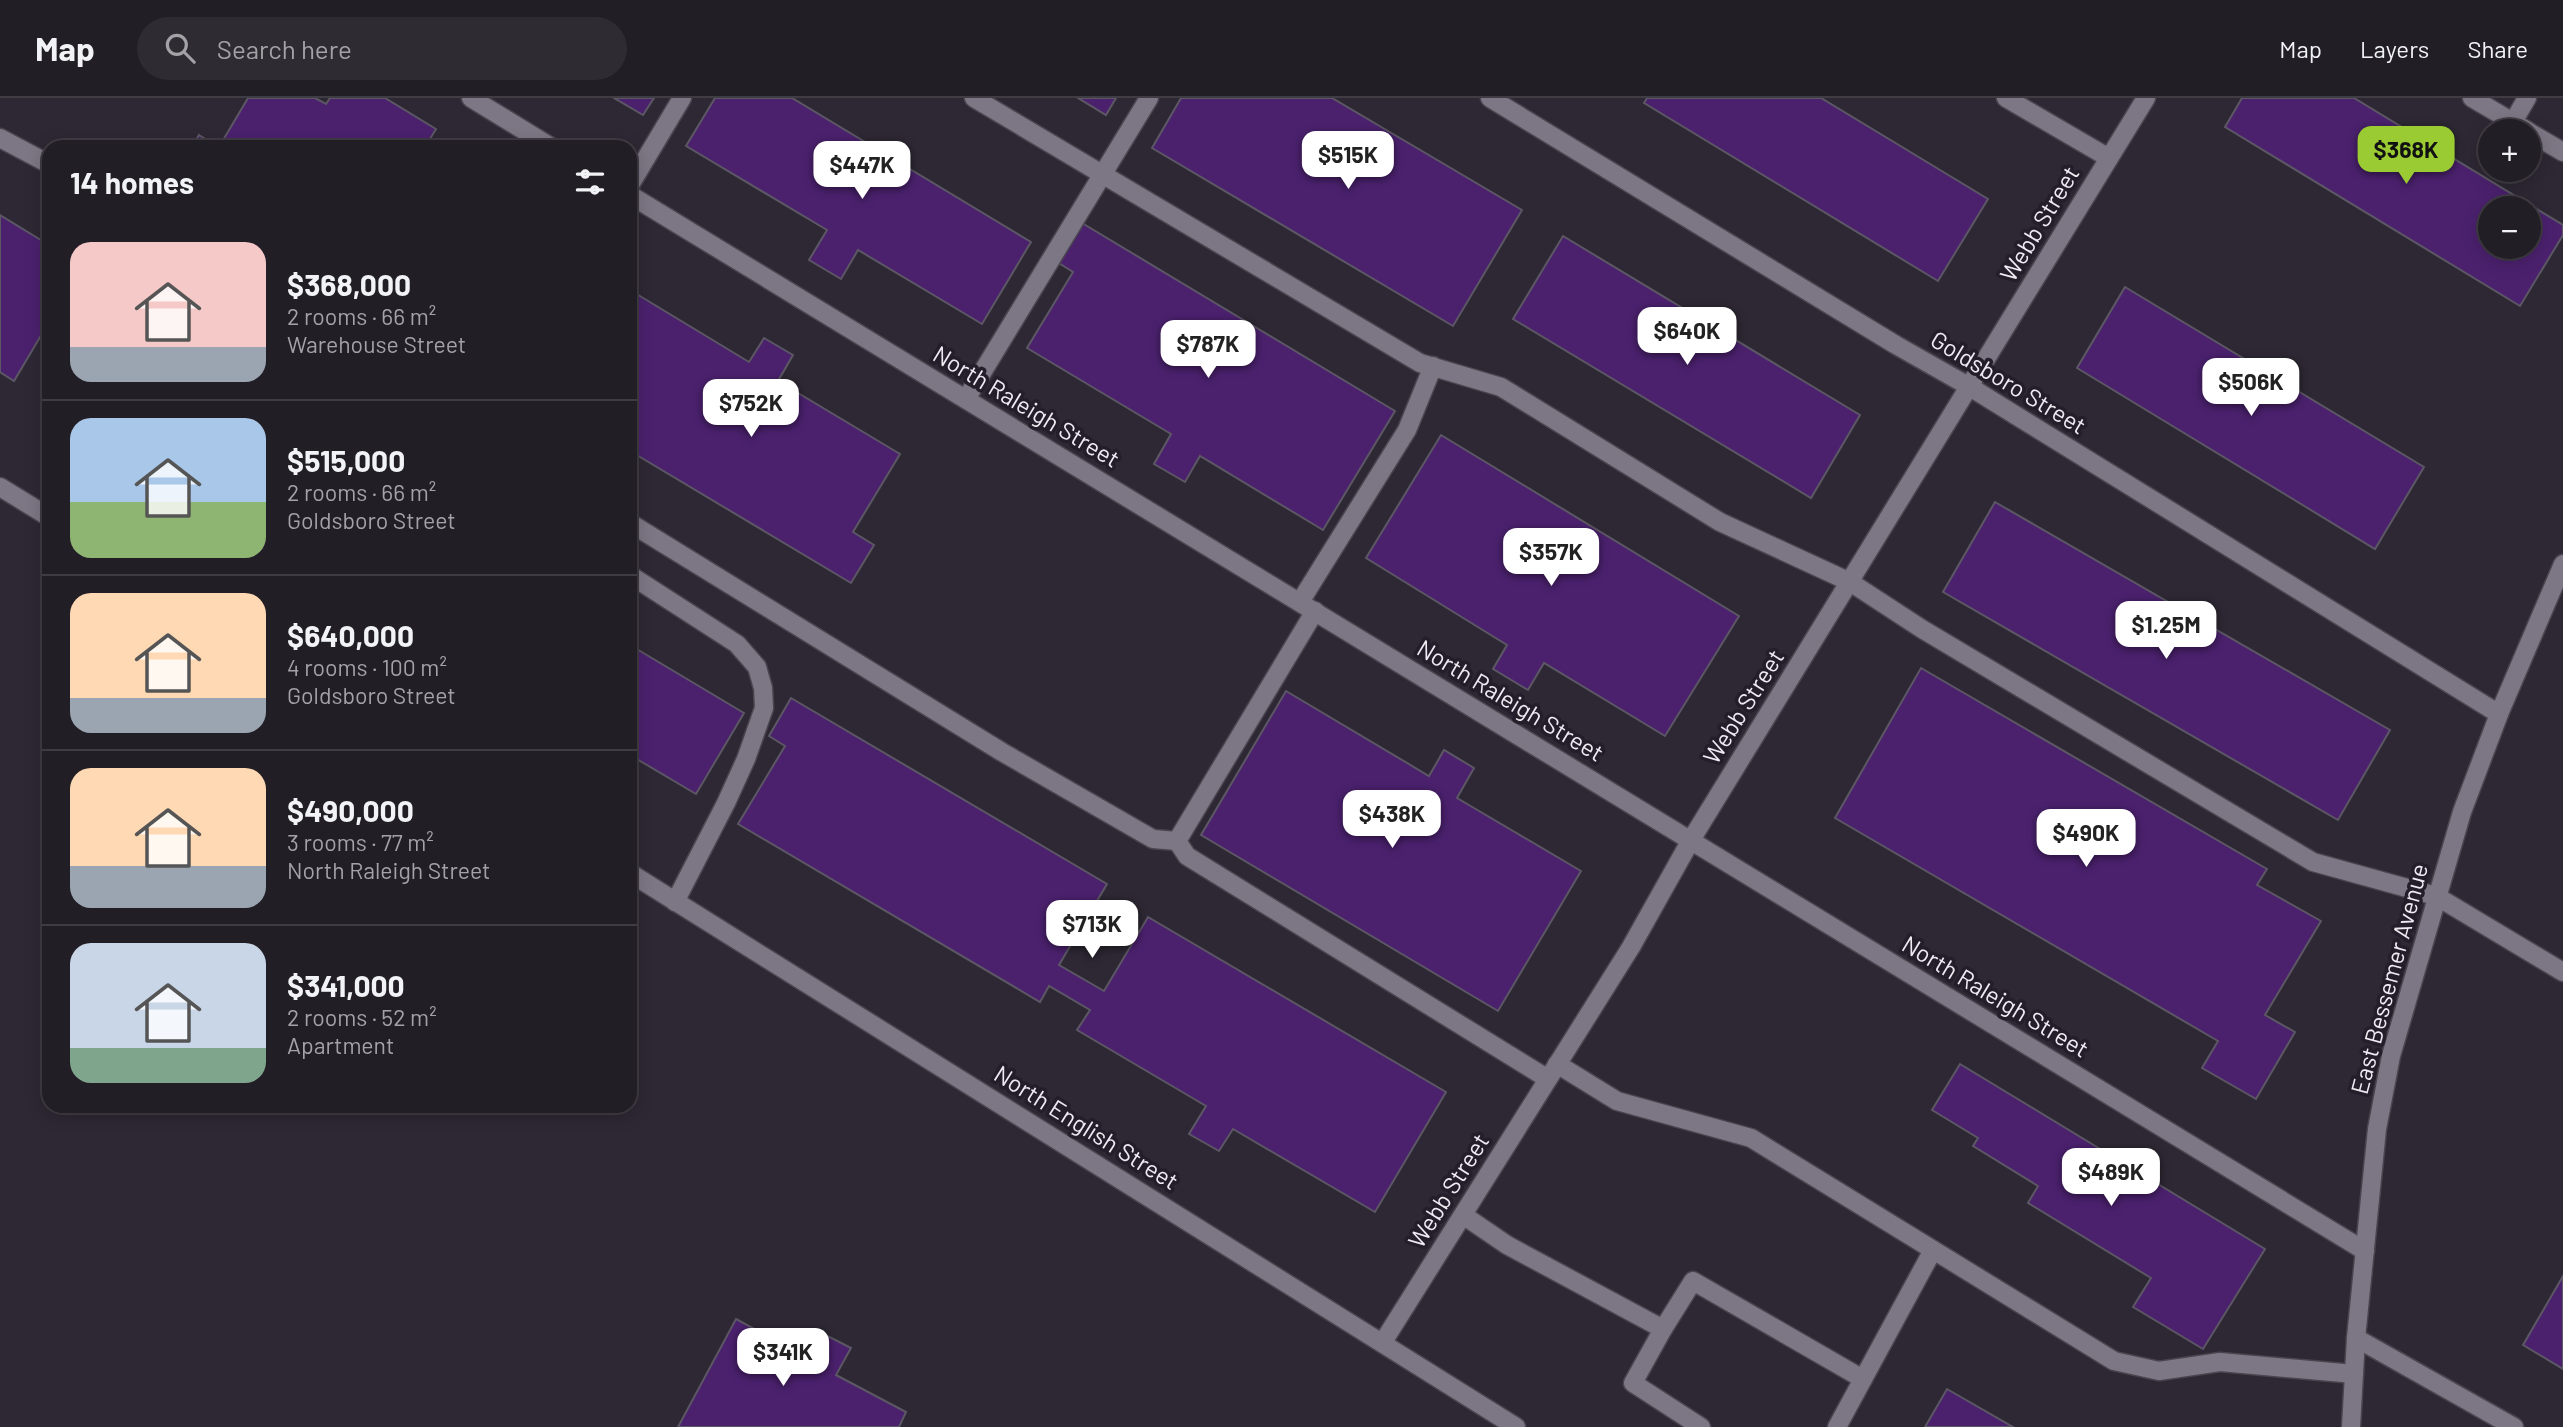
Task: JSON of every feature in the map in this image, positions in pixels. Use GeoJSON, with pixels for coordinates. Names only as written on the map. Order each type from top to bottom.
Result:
{"type":"FeatureCollection","features":[{"type":"Feature","properties":{"kind":"street"},"geometry":{"type":"LineString","coordinates":[[471,98],[540,140]]}},
{"type":"Feature","properties":{"kind":"street"},"geometry":{"type":"LineString","coordinates":[[637,173],[682,98]]}},
{"type":"Feature","properties":{"kind":"street"},"geometry":{"type":"LineString","coordinates":[[974,98],[1420,363],[1501,387],[1720,522],[1850,582],[1922,629],[2313,862],[2436,896],[2563,972]]}},
{"type":"Feature","properties":{"kind":"street"},"geometry":{"type":"LineString","coordinates":[[966,399],[1149,98]]}},
{"type":"Feature","properties":{"kind":"street","name":"Goldsboro Street"},"geometry":{"type":"LineString","coordinates":[[1490,98],[1896,345],[1970,387],[2499,714]]}},
{"type":"Feature","properties":{"kind":"street"},"geometry":{"type":"LineString","coordinates":[[2006,98],[2109,158]]}},
{"type":"Feature","properties":{"kind":"street","name":"Webb Street"},"geometry":{"type":"LineString","coordinates":[[1383,1342],[1630,947],[1691,840],[2146,98]]}},
{"type":"Feature","properties":{"kind":"street"},"geometry":{"type":"LineString","coordinates":[[2472,98],[2508,119]]}},
{"type":"Feature","properties":{"kind":"street"},"geometry":{"type":"LineString","coordinates":[[2524,119],[2527,98]]}},
{"type":"Feature","properties":{"kind":"street"},"geometry":{"type":"LineString","coordinates":[[0,138],[42,160]]}},
{"type":"Feature","properties":{"kind":"street"},"geometry":{"type":"LineString","coordinates":[[2541,139],[2563,152]]}},
{"type":"Feature","properties":{"kind":"street","name":"North Raleigh Street"},"geometry":{"type":"LineString","coordinates":[[637,199],[2365,1251]]}},
{"type":"Feature","properties":{"kind":"street"},"geometry":{"type":"LineString","coordinates":[[1177,841],[1407,430],[1433,366]]}},
{"type":"Feature","properties":{"kind":"street"},"geometry":{"type":"LineString","coordinates":[[0,487],[42,513]]}},
{"type":"Feature","properties":{"kind":"street"},"geometry":{"type":"LineString","coordinates":[[637,527],[1002,752],[1153,839],[1177,841]]}},
{"type":"Feature","properties":{"kind":"street","name":"East Bessemer Avenue"},"geometry":{"type":"LineString","coordinates":[[2351,1427],[2356,1338],[2377,1129],[2389,1068],[2462,812],[2499,714],[2563,564]]}},
{"type":"Feature","properties":{"kind":"street"},"geometry":{"type":"LineString","coordinates":[[637,579],[737,644],[757,667],[763,688],[764,708],[746,759],[675,902]]}},
{"type":"Feature","properties":{"kind":"street"},"geometry":{"type":"LineString","coordinates":[[1177,841],[1187,856],[1552,1072],[1617,1101],[1751,1138],[2114,1361],[2159,1371],[2220,1362],[2354,1374]]}},
{"type":"Feature","properties":{"kind":"street","name":"North English Street"},"geometry":{"type":"LineString","coordinates":[[637,878],[1516,1427]]}},
{"type":"Feature","properties":{"kind":"street"},"geometry":{"type":"LineString","coordinates":[[1463,1215],[1507,1245],[1663,1329]]}},
{"type":"Feature","properties":{"kind":"street"},"geometry":{"type":"LineString","coordinates":[[1838,1427],[1933,1250]]}},
{"type":"Feature","properties":{"kind":"street"},"geometry":{"type":"LineString","coordinates":[[1701,1427],[1633,1383],[1693,1281],[1863,1379]]}},
{"type":"Feature","properties":{"kind":"street"},"geometry":{"type":"LineString","coordinates":[[2356,1338],[2514,1427]]}},
{"type":"Feature","properties":{"kind":"building"},"geometry":{"type":"Polygon","coordinates":[[[248,98],[315,98],[326,104],[330,98],[385,98],[436,129],[429,140],[223,140],[248,98]]]}},
{"type":"Feature","properties":{"kind":"building"},"geometry":{"type":"Polygon","coordinates":[[[614,98],[654,98],[643,115],[614,98]]]}},
{"type":"Feature","properties":{"kind":"building"},"geometry":{"type":"Polygon","coordinates":[[[715,98],[792,98],[1031,242],[982,324],[858,250],[841,279],[809,260],[827,230],[686,146],[715,98]]]}},
{"type":"Feature","properties":{"kind":"building"},"geometry":{"type":"Polygon","coordinates":[[[1078,98],[1116,98],[1106,115],[1078,98]]]}},
{"type":"Feature","properties":{"kind":"building"},"geometry":{"type":"Polygon","coordinates":[[[1181,98],[1332,98],[1522,210],[1453,326],[1152,148],[1181,98]]]}},
{"type":"Feature","properties":{"kind":"building"},"geometry":{"type":"Polygon","coordinates":[[[1647,98],[1821,98],[1988,199],[1938,281],[1644,103],[1647,98]]]}},
{"type":"Feature","properties":{"kind":"building"},"geometry":{"type":"Polygon","coordinates":[[[2242,98],[2354,98],[2478,173],[2478,182],[2492,182],[2515,196],[2478,196],[2478,259],[2541,259],[2541,212],[2563,225],[2563,235],[2520,306],[2225,127],[2242,98]]]}},
{"type":"Feature","properties":{"kind":"building"},"geometry":{"type":"Polygon","coordinates":[[[0,215],[42,241],[42,334],[14,381],[0,372],[0,215]]]}},
{"type":"Feature","properties":{"kind":"building"},"geometry":{"type":"Polygon","coordinates":[[[1077,220],[1395,411],[1323,530],[1200,456],[1185,482],[1154,464],[1171,434],[1027,348],[1073,272],[1054,260],[1077,220]]]}},
{"type":"Feature","properties":{"kind":"building"},"geometry":{"type":"Polygon","coordinates":[[[1563,236],[1860,415],[1811,498],[1513,319],[1563,236]]]}},
{"type":"Feature","properties":{"kind":"building"},"geometry":{"type":"Polygon","coordinates":[[[2125,287],[2424,467],[2375,549],[2077,368],[2125,287]]]}},
{"type":"Feature","properties":{"kind":"building"},"geometry":{"type":"Polygon","coordinates":[[[637,294],[749,362],[764,338],[793,355],[778,381],[900,454],[853,532],[874,545],[851,583],[637,455],[637,294]]]}},
{"type":"Feature","properties":{"kind":"building"},"geometry":{"type":"Polygon","coordinates":[[[1441,435],[1739,616],[1665,736],[1544,663],[1528,690],[1493,669],[1507,645],[1366,558],[1441,435]]]}},
{"type":"Feature","properties":{"kind":"building"},"geometry":{"type":"Polygon","coordinates":[[[1995,502],[2390,730],[2338,820],[1943,592],[1995,502]]]}},
{"type":"Feature","properties":{"kind":"building"},"geometry":{"type":"Polygon","coordinates":[[[637,649],[744,713],[696,794],[637,759],[637,649]]]}},
{"type":"Feature","properties":{"kind":"building"},"geometry":{"type":"Polygon","coordinates":[[[1921,668],[2267,869],[2257,885],[2321,921],[2265,1015],[2295,1032],[2256,1099],[2202,1068],[2218,1041],[1835,818],[1921,668]]]}},
{"type":"Feature","properties":{"kind":"building"},"geometry":{"type":"Polygon","coordinates":[[[1286,691],[1429,776],[1444,750],[1474,768],[1457,798],[1581,871],[1498,1011],[1201,835],[1286,691]]]}},
{"type":"Feature","properties":{"kind":"building"},"geometry":{"type":"Polygon","coordinates":[[[791,698],[1107,884],[1059,965],[1104,991],[1148,917],[1446,1092],[1375,1212],[1233,1129],[1219,1151],[1189,1134],[1206,1106],[1077,1030],[1090,1010],[1049,986],[1040,1002],[738,824],[785,746],[769,736],[791,698]]]}},
{"type":"Feature","properties":{"kind":"building"},"geometry":{"type":"Polygon","coordinates":[[[1960,1064],[2265,1249],[2203,1349],[2133,1307],[2151,1278],[2028,1203],[2038,1186],[1973,1146],[1978,1138],[1932,1110],[1960,1064]]]}},
{"type":"Feature","properties":{"kind":"building"},"geometry":{"type":"Polygon","coordinates":[[[2563,1276],[2563,1369],[2523,1345],[2563,1276]]]}},
{"type":"Feature","properties":{"kind":"building"},"geometry":{"type":"Polygon","coordinates":[[[736,1319],[804,1356],[818,1331],[851,1348],[836,1375],[906,1412],[899,1427],[678,1427],[736,1319]]]}},
{"type":"Feature","properties":{"kind":"building"},"geometry":{"type":"Polygon","coordinates":[[[1947,1389],[2013,1427],[1925,1427],[1947,1389]]]}}]}
